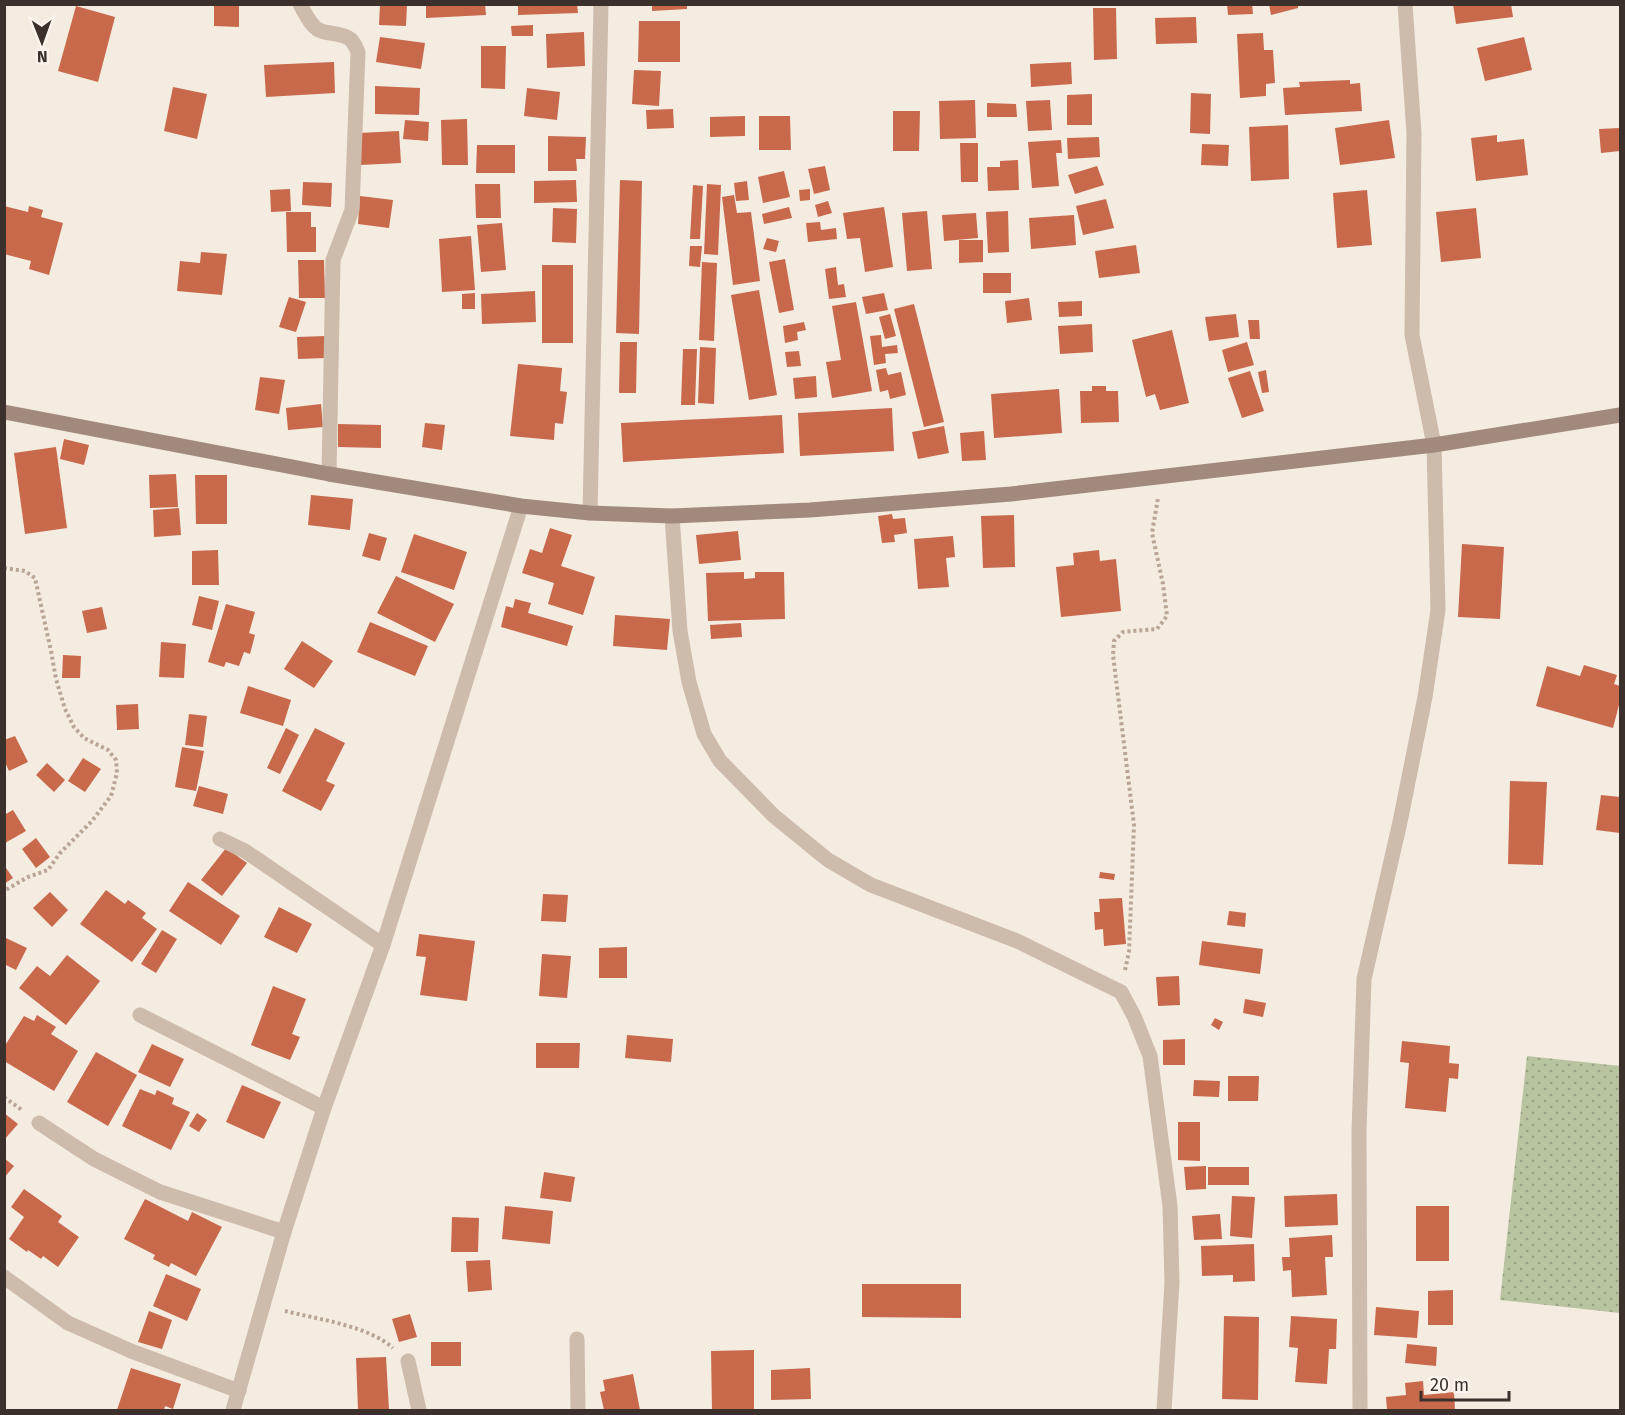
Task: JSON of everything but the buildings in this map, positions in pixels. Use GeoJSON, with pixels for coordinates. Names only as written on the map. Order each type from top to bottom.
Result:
{"type":"FeatureCollection","features":[{"type":"Feature","properties":{"kind":"street"},"geometry":{"type":"LineString","coordinates":[[300,4],[316,28],[351,39],[358,52],[352,210],[333,260],[329,474]]}},
{"type":"Feature","properties":{"kind":"street"},"geometry":{"type":"LineString","coordinates":[[590,513],[601,4]]}},
{"type":"Feature","properties":{"kind":"street"},"geometry":{"type":"LineString","coordinates":[[1360,1410],[1359,1131],[1364,979],[1401,822],[1425,697],[1438,610],[1434,445],[1412,334],[1414,133],[1405,4]]}},
{"type":"Feature","properties":{"kind":"street"},"geometry":{"type":"LineString","coordinates":[[4,412],[329,474],[521,506],[590,513],[672,516],[822,509],[1011,494],[1434,445],[1620,415]]}},
{"type":"Feature","properties":{"kind":"street"},"geometry":{"type":"LineString","coordinates":[[233,1410],[284,1232],[324,1108],[384,945],[521,506]]}},
{"type":"Feature","properties":{"kind":"street"},"geometry":{"type":"LineString","coordinates":[[672,516],[680,631],[689,682],[704,734],[720,761],[774,816],[828,860],[871,885],[1017,941],[1121,992],[1134,1016],[1150,1056],[1170,1206],[1172,1283],[1164,1410]]}},
{"type":"Feature","properties":{"kind":"street"},"geometry":{"type":"LineString","coordinates":[[220,839],[244,851],[384,945]]}},
{"type":"Feature","properties":{"kind":"street"},"geometry":{"type":"LineString","coordinates":[[140,1015],[324,1108]]}},
{"type":"Feature","properties":{"kind":"street"},"geometry":{"type":"LineString","coordinates":[[39,1123],[94,1160],[160,1192],[284,1232]]}},
{"type":"Feature","properties":{"kind":"street"},"geometry":{"type":"LineString","coordinates":[[4,1277],[68,1323],[131,1351],[239,1391]]}},
{"type":"Feature","properties":{"kind":"street"},"geometry":{"type":"LineString","coordinates":[[577,1339],[578,1410]]}},
{"type":"Feature","properties":{"kind":"street"},"geometry":{"type":"LineString","coordinates":[[408,1361],[419,1410]]}},
{"type":"Feature","properties":{"kind":"path"},"geometry":{"type":"LineString","coordinates":[[1121,992],[1129,952],[1134,825],[1113,655],[1114,641],[1123,632],[1157,629],[1167,616],[1152,533],[1161,477]]}},
{"type":"Feature","properties":{"kind":"path"},"geometry":{"type":"LineString","coordinates":[[4,568],[25,571],[35,579],[56,679],[65,709],[74,727],[84,738],[108,750],[116,760],[117,773],[111,796],[92,821],[60,852],[48,870],[28,877],[4,891]]}},
{"type":"Feature","properties":{"kind":"path"},"geometry":{"type":"LineString","coordinates":[[264,1305],[355,1328],[385,1340],[408,1361]]}},
{"type":"Feature","properties":{"kind":"green space"},"geometry":{"type":"Polygon","coordinates":[[[1527,1056],[1620,1066],[1620,1313],[1500,1300],[1527,1056]]]}}]}
